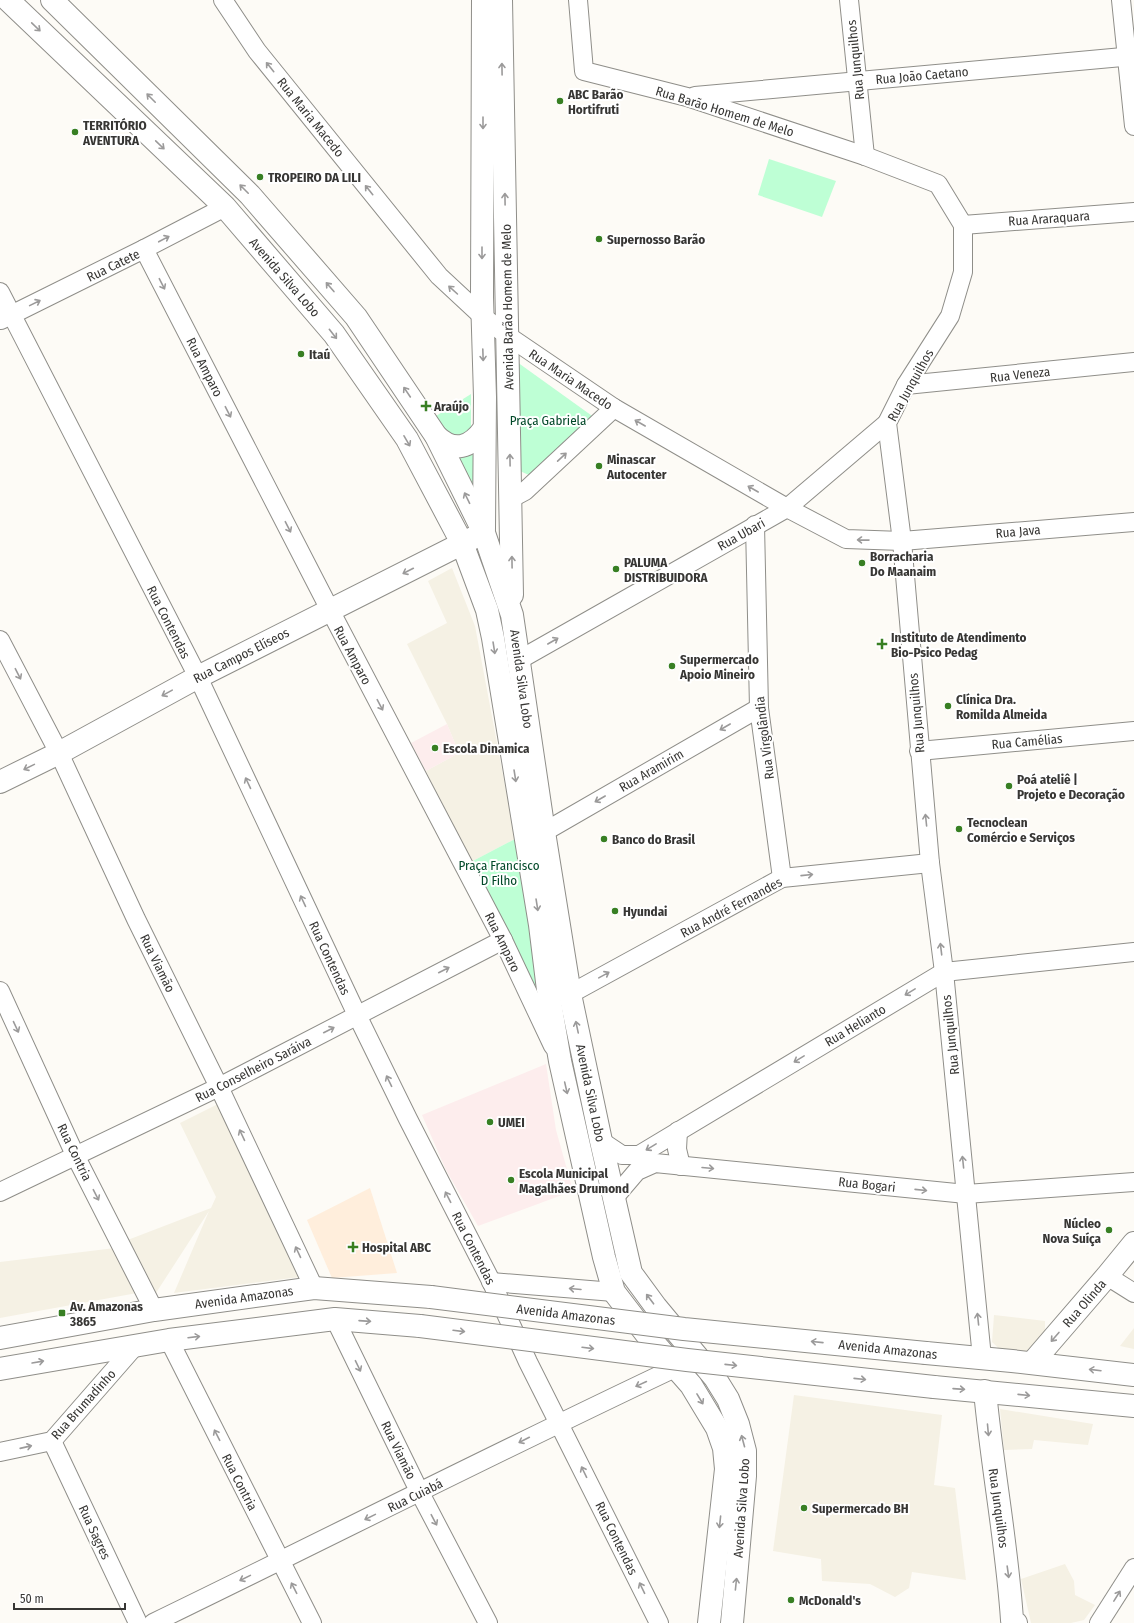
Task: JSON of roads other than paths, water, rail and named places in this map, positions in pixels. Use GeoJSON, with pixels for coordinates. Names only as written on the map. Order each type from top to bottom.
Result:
{"type":"FeatureCollection","features":[{"type":"Feature","properties":{"kind":"main road","name":"Avenida Silva Lobo"},"geometry":{"type":"LineString","coordinates":[[8,0],[225,207],[334,334],[407,439],[462,543],[487,610],[493,638],[540,925],[548,990],[560,1061],[604,1257],[614,1292],[647,1335],[691,1384],[717,1428],[724,1448],[726,1469],[709,1623]]}},
{"type":"Feature","properties":{"kind":"main road","name":"Avenida Silva Lobo"},"geometry":{"type":"LineString","coordinates":[[52,0],[250,195],[356,317],[436,436],[484,533],[512,614],[544,832],[570,994],[601,1141],[632,1273],[656,1307],[715,1378],[728,1399],[738,1424],[746,1451],[732,1623]]}},
{"type":"Feature","properties":{"kind":"main road","name":"Avenida Barão Homem de Melo"},"geometry":{"type":"LineString","coordinates":[[483,0],[482,316],[485,464],[484,533]]}},
{"type":"Feature","properties":{"kind":"main road","name":"Avenida Barão Homem de Melo"},"geometry":{"type":"LineString","coordinates":[[501,0],[512,614]]}},
{"type":"Feature","properties":{"kind":"main road"},"geometry":{"type":"LineString","coordinates":[[436,436],[444,443],[453,446],[462,446],[475,440],[484,429]]}},
{"type":"Feature","properties":{"kind":"main road"},"geometry":{"type":"LineString","coordinates":[[485,464],[494,481],[510,498]]}},
{"type":"Feature","properties":{"kind":"main road","name":"Avenida Silva Lobo"},"geometry":{"type":"LineString","coordinates":[[484,533],[487,610]]}},
{"type":"Feature","properties":{"kind":"main road","name":"Rua Campos Elíseos"},"geometry":{"type":"LineString","coordinates":[[0,782],[59,753],[198,677],[484,533]]}},
{"type":"Feature","properties":{"kind":"main road"},"geometry":{"type":"LineString","coordinates":[[548,990],[556,995],[570,994]]}},
{"type":"Feature","properties":{"kind":"main road","name":"Rua Olinda"},"geometry":{"type":"LineString","coordinates":[[1032,1363],[1108,1276],[1134,1243]]}},
{"type":"Feature","properties":{"kind":"main road","name":"Avenida Amazonas"},"geometry":{"type":"LineString","coordinates":[[0,1338],[154,1310],[314,1288],[431,1297],[684,1329],[1032,1363],[1134,1375]]}},
{"type":"Feature","properties":{"kind":"main road"},"geometry":{"type":"LineString","coordinates":[[0,1369],[169,1340],[335,1319],[420,1326],[687,1360],[934,1387],[1134,1406]]}},
{"type":"Feature","properties":{"kind":"main road","name":"Rua Junquilhos"},"geometry":{"type":"LineString","coordinates":[[985,1391],[989,1436],[1010,1589],[1009,1622]]}},
{"type":"Feature","properties":{"kind":"street","name":"Rua Maria Macedo"},"geometry":{"type":"LineString","coordinates":[[223,0],[257,51],[439,276],[482,316],[508,336],[614,408],[787,508],[846,540],[902,541]]}},
{"type":"Feature","properties":{"kind":"street","name":"Rua Barão Homem de Melo"},"geometry":{"type":"LineString","coordinates":[[578,0],[584,71],[687,97],[865,156]]}},
{"type":"Feature","properties":{"kind":"street","name":"Rua Junquilhos"},"geometry":{"type":"LineString","coordinates":[[849,0],[865,156]]}},
{"type":"Feature","properties":{"kind":"street"},"geometry":{"type":"LineString","coordinates":[[1121,0],[1131,56],[1134,126]]}},
{"type":"Feature","properties":{"kind":"street","name":"Rua João Caetano"},"geometry":{"type":"LineString","coordinates":[[687,97],[1131,56]]}},
{"type":"Feature","properties":{"kind":"street"},"geometry":{"type":"LineString","coordinates":[[865,156],[938,184],[963,225]]}},
{"type":"Feature","properties":{"kind":"street","name":"Rua Catete"},"geometry":{"type":"LineString","coordinates":[[6,317],[225,207]]}},
{"type":"Feature","properties":{"kind":"street","name":"Rua Araraquara"},"geometry":{"type":"LineString","coordinates":[[963,225],[1134,212]]}},
{"type":"Feature","properties":{"kind":"street","name":"Rua Junquilhos"},"geometry":{"type":"LineString","coordinates":[[963,225],[963,272],[950,316],[906,385],[887,423],[902,541],[919,751],[930,863],[944,972],[982,1358]]}},
{"type":"Feature","properties":{"kind":"street","name":"Rua Amparo"},"geometry":{"type":"LineString","coordinates":[[144,249],[330,610],[503,940],[560,1061]]}},
{"type":"Feature","properties":{"kind":"street","name":"Rua Contendas"},"geometry":{"type":"LineString","coordinates":[[0,292],[6,317],[198,677],[357,1016],[491,1282],[526,1359],[659,1623]]}},
{"type":"Feature","properties":{"kind":"street","name":"Rua Veneza"},"geometry":{"type":"LineString","coordinates":[[906,385],[1134,362]]}},
{"type":"Feature","properties":{"kind":"street"},"geometry":{"type":"LineString","coordinates":[[510,498],[525,491],[614,408]]}},
{"type":"Feature","properties":{"kind":"street","name":"Rua Ubari"},"geometry":{"type":"LineString","coordinates":[[519,660],[787,508],[887,423]]}},
{"type":"Feature","properties":{"kind":"street","name":"Rua Java"},"geometry":{"type":"LineString","coordinates":[[902,541],[1134,522]]}},
{"type":"Feature","properties":{"kind":"street","name":"Rua Virgolândia"},"geometry":{"type":"LineString","coordinates":[[755,525],[759,708],[782,878]]}},
{"type":"Feature","properties":{"kind":"street","name":"Rua Viamão"},"geometry":{"type":"LineString","coordinates":[[0,640],[59,753],[136,919],[219,1087],[314,1288]]}},
{"type":"Feature","properties":{"kind":"street","name":"Rua Aramirim"},"geometry":{"type":"LineString","coordinates":[[544,832],[759,708]]}},
{"type":"Feature","properties":{"kind":"street","name":"Rua Camélias"},"geometry":{"type":"LineString","coordinates":[[919,751],[1134,731]]}},
{"type":"Feature","properties":{"kind":"street","name":"Rua André Fernandes"},"geometry":{"type":"LineString","coordinates":[[570,994],[782,878],[930,863]]}},
{"type":"Feature","properties":{"kind":"street","name":"Rua Conselheiro Saráiva"},"geometry":{"type":"LineString","coordinates":[[0,1192],[76,1157],[219,1087],[503,940]]}},
{"type":"Feature","properties":{"kind":"street","name":"Rua Helianto"},"geometry":{"type":"LineString","coordinates":[[601,1141],[622,1154],[639,1155],[944,972],[1134,952]]}},
{"type":"Feature","properties":{"kind":"street","name":"Rua Contria"},"geometry":{"type":"LineString","coordinates":[[0,991],[76,1157],[154,1310]]}},
{"type":"Feature","properties":{"kind":"street"},"geometry":{"type":"LineString","coordinates":[[678,1131],[678,1149],[681,1166]]}},
{"type":"Feature","properties":{"kind":"street","name":"Rua Bogari"},"geometry":{"type":"LineString","coordinates":[[614,1198],[637,1171],[655,1163],[966,1194],[1134,1182]]}},
{"type":"Feature","properties":{"kind":"street"},"geometry":{"type":"LineString","coordinates":[[1108,1276],[1134,1293]]}},
{"type":"Feature","properties":{"kind":"street","name":"Avenida Amazonas"},"geometry":{"type":"LineString","coordinates":[[491,1282],[614,1292]]}},
{"type":"Feature","properties":{"kind":"street","name":"Rua Viamão"},"geometry":{"type":"LineString","coordinates":[[335,1319],[420,1493],[488,1623]]}},
{"type":"Feature","properties":{"kind":"street","name":"Rua Contria"},"geometry":{"type":"LineString","coordinates":[[169,1340],[312,1623]]}},
{"type":"Feature","properties":{"kind":"street","name":"Rua Brumadinho"},"geometry":{"type":"LineString","coordinates":[[0,1452],[52,1441],[135,1346]]}},
{"type":"Feature","properties":{"kind":"street","name":"Rua Cuiabá"},"geometry":{"type":"LineString","coordinates":[[153,1623],[420,1493],[559,1422],[677,1367]]}},
{"type":"Feature","properties":{"kind":"street","name":"Rua Sagres"},"geometry":{"type":"LineString","coordinates":[[52,1441],[138,1623]]}},
{"type":"Feature","properties":{"kind":"street"},"geometry":{"type":"LineString","coordinates":[[1099,1623],[1134,1568]]}},
{"type":"Feature","properties":{"kind":"place","name":"ABC Barão Hortifruti"},"geometry":{"type":"Point","coordinates":[560,101]}},
{"type":"Feature","properties":{"kind":"place","name":"TERRITÓRIO AVENTURA"},"geometry":{"type":"Point","coordinates":[75,132]}},
{"type":"Feature","properties":{"kind":"place","name":"TROPEIRO DA LILI"},"geometry":{"type":"Point","coordinates":[260,177]}},
{"type":"Feature","properties":{"kind":"place","name":"Supernosso Barão"},"geometry":{"type":"Point","coordinates":[599,239]}},
{"type":"Feature","properties":{"kind":"place","name":"Itaú"},"geometry":{"type":"Point","coordinates":[301,354]}},
{"type":"Feature","properties":{"kind":"place","name":"Araújo"},"geometry":{"type":"Point","coordinates":[426,406]}},
{"type":"Feature","properties":{"kind":"place","name":"Minascar Autocenter"},"geometry":{"type":"Point","coordinates":[599,466]}},
{"type":"Feature","properties":{"kind":"place","name":"Borracharia Do Maanaim"},"geometry":{"type":"Point","coordinates":[862,563]}},
{"type":"Feature","properties":{"kind":"place","name":"PALUMA DISTRIBUIDORA"},"geometry":{"type":"Point","coordinates":[616,569]}},
{"type":"Feature","properties":{"kind":"place","name":"Instituto de Atendimento Bio-Psico Pedag"},"geometry":{"type":"Point","coordinates":[882,644]}},
{"type":"Feature","properties":{"kind":"place","name":"Supermercado Apoio Mineiro"},"geometry":{"type":"Point","coordinates":[672,666]}},
{"type":"Feature","properties":{"kind":"place","name":"Clínica Dra. Romilda Almeida"},"geometry":{"type":"Point","coordinates":[948,706]}},
{"type":"Feature","properties":{"kind":"place","name":"Escola Dinamica"},"geometry":{"type":"Point","coordinates":[435,748]}},
{"type":"Feature","properties":{"kind":"place","name":"Poá ateliê | Projeto e Decoração"},"geometry":{"type":"Point","coordinates":[1009,786]}},
{"type":"Feature","properties":{"kind":"place","name":"Tecnoclean Comércio e Serviços"},"geometry":{"type":"Point","coordinates":[959,829]}},
{"type":"Feature","properties":{"kind":"place","name":"Banco do Brasil"},"geometry":{"type":"Point","coordinates":[604,839]}},
{"type":"Feature","properties":{"kind":"place","name":"Hyundai"},"geometry":{"type":"Point","coordinates":[615,911]}},
{"type":"Feature","properties":{"kind":"place","name":"UMEI"},"geometry":{"type":"Point","coordinates":[490,1122]}},
{"type":"Feature","properties":{"kind":"place","name":"Escola Municipal Magalhães Drumond"},"geometry":{"type":"Point","coordinates":[511,1180]}},
{"type":"Feature","properties":{"kind":"place","name":"Núcleo Nova Suíça"},"geometry":{"type":"Point","coordinates":[1109,1230]}},
{"type":"Feature","properties":{"kind":"place","name":"Hospital ABC"},"geometry":{"type":"Point","coordinates":[353,1247]}},
{"type":"Feature","properties":{"kind":"place","name":"Av. Amazonas 3865"},"geometry":{"type":"Point","coordinates":[62,1313]}},
{"type":"Feature","properties":{"kind":"place","name":"Supermercado BH"},"geometry":{"type":"Point","coordinates":[804,1508]}},
{"type":"Feature","properties":{"kind":"place","name":"McDonald's"},"geometry":{"type":"Point","coordinates":[791,1600]}},
{"type":"Feature","properties":{"kind":"park label","name":"Praça Gabriela"},"geometry":{"type":"Point","coordinates":[548,420]}},
{"type":"Feature","properties":{"kind":"park label","name":"Praça Francisco D Filho"},"geometry":{"type":"Point","coordinates":[499,872]}}]}
